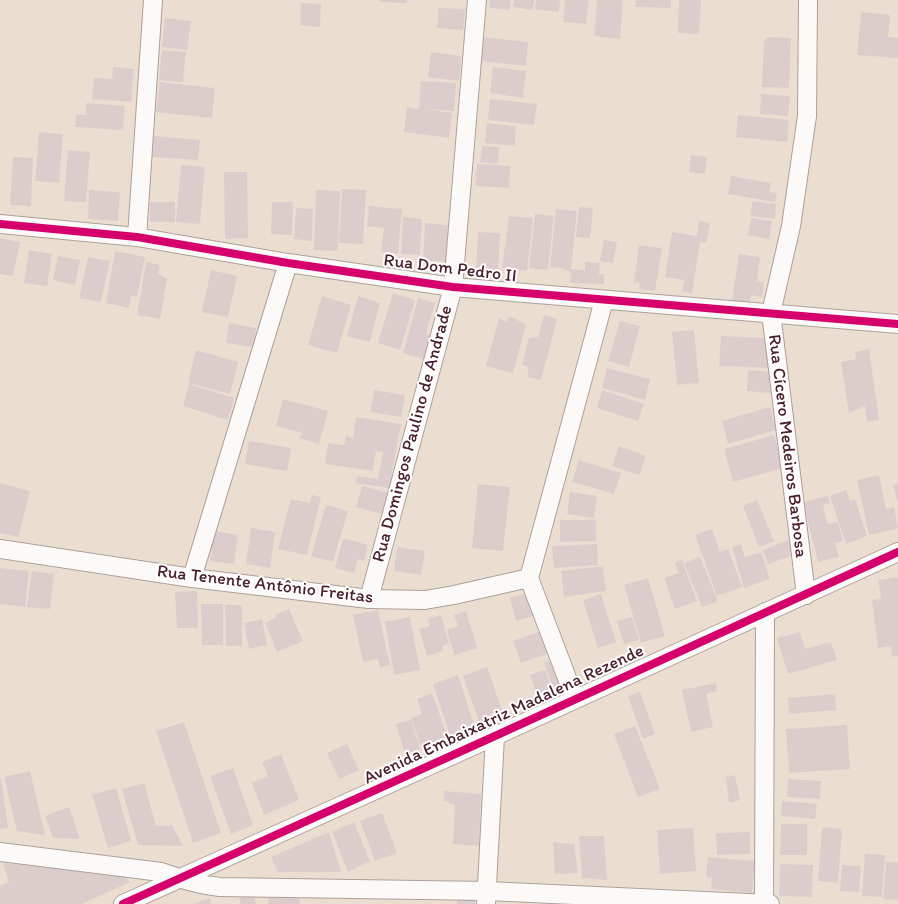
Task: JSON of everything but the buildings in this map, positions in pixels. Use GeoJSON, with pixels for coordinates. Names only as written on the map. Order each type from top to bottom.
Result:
{"type":"FeatureCollection","features":[{"type":"Feature","properties":{"kind":"street"},"geometry":{"type":"LineString","coordinates":[[136,237],[153,0]]}},
{"type":"Feature","properties":{"kind":"street","name":"Rua Domingos Paulino de Andrade"},"geometry":{"type":"LineString","coordinates":[[369,599],[453,287],[477,0]]}},
{"type":"Feature","properties":{"kind":"street","name":"Rua Cícero Medeiros Barbosa"},"geometry":{"type":"LineString","coordinates":[[806,595],[771,313],[791,226],[806,116],[808,0]]}},
{"type":"Feature","properties":{"kind":"street","name":"Rua Dom Pedro II"},"geometry":{"type":"LineString","coordinates":[[0,224],[136,237],[288,263],[453,287],[898,324]]}},
{"type":"Feature","properties":{"kind":"street"},"geometry":{"type":"LineString","coordinates":[[192,578],[288,263]]}},
{"type":"Feature","properties":{"kind":"street"},"geometry":{"type":"LineString","coordinates":[[575,699],[530,578],[604,300]]}},
{"type":"Feature","properties":{"kind":"street","name":"Rua Tenente Antônio Freitas"},"geometry":{"type":"LineString","coordinates":[[0,550],[192,578],[369,599],[425,600],[530,578]]}},
{"type":"Feature","properties":{"kind":"street","name":"Avenida Embaixatriz Madalena Rezende"},"geometry":{"type":"LineString","coordinates":[[127,903],[897,553]]}},
{"type":"Feature","properties":{"kind":"street"},"geometry":{"type":"LineString","coordinates":[[764,904],[765,612]]}},
{"type":"Feature","properties":{"kind":"street"},"geometry":{"type":"LineString","coordinates":[[486,897],[495,736]]}},
{"type":"Feature","properties":{"kind":"street"},"geometry":{"type":"LineString","coordinates":[[0,852],[162,872],[204,885],[220,887],[486,897],[770,904]]}},
{"type":"Feature","properties":{"kind":"cycle path"},"geometry":{"type":"LineString","coordinates":[[0,224],[137,237],[288,263],[453,287],[898,324]]}},
{"type":"Feature","properties":{"kind":"cycle path"},"geometry":{"type":"LineString","coordinates":[[123,904],[898,552]]}}]}
